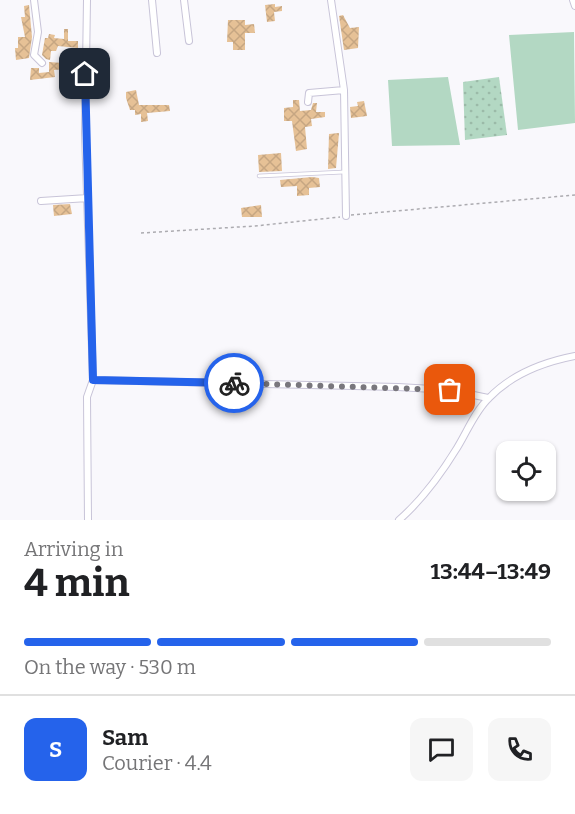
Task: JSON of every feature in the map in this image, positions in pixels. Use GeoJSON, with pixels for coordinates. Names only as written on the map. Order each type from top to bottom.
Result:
{"type":"FeatureCollection","features":[{"type":"Feature","properties":{"kind":"street"},"geometry":{"type":"LineString","coordinates":[[34,0],[38,32],[34,55],[42,63]]}},
{"type":"Feature","properties":{"kind":"street"},"geometry":{"type":"LineString","coordinates":[[87,0],[85,133],[93,380],[87,397],[88,520]]}},
{"type":"Feature","properties":{"kind":"street"},"geometry":{"type":"LineString","coordinates":[[152,0],[157,53]]}},
{"type":"Feature","properties":{"kind":"street"},"geometry":{"type":"LineString","coordinates":[[184,0],[189,41]]}},
{"type":"Feature","properties":{"kind":"street"},"geometry":{"type":"LineString","coordinates":[[331,0],[344,90],[346,216]]}},
{"type":"Feature","properties":{"kind":"street"},"geometry":{"type":"LineString","coordinates":[[573,0],[575,6]]}},
{"type":"Feature","properties":{"kind":"street"},"geometry":{"type":"LineString","coordinates":[[308,102],[309,93],[344,90]]}},
{"type":"Feature","properties":{"kind":"street"},"geometry":{"type":"LineString","coordinates":[[41,201],[88,198]]}},
{"type":"Feature","properties":{"kind":"street"},"geometry":{"type":"LineString","coordinates":[[400,519],[417,503],[456,450],[489,398],[511,381],[544,363],[575,356]]}},
{"type":"Feature","properties":{"kind":"street"},"geometry":{"type":"LineString","coordinates":[[93,380],[398,387],[450,390],[489,398]]}},
{"type":"Feature","properties":{"kind":"lane"},"geometry":{"type":"LineString","coordinates":[[259,176],[346,172]]}},
{"type":"Feature","properties":{"kind":"path"},"geometry":{"type":"LineString","coordinates":[[141,233],[255,226],[575,195]]}},
{"type":"Feature","properties":{"kind":"green space"},"geometry":{"type":"Polygon","coordinates":[[[574,32],[575,123],[518,130],[509,35],[574,32]]]}},
{"type":"Feature","properties":{"kind":"green space"},"geometry":{"type":"Polygon","coordinates":[[[448,77],[460,145],[392,146],[388,80],[448,77]]]}},
{"type":"Feature","properties":{"kind":"green space"},"geometry":{"type":"Polygon","coordinates":[[[499,77],[507,135],[465,140],[463,82],[499,77]]]}},
{"type":"Feature","properties":{"kind":"building"},"geometry":{"type":"Polygon","coordinates":[[[275,4],[275,7],[282,6],[282,11],[274,12],[275,21],[267,22],[265,5],[275,4]]]}},
{"type":"Feature","properties":{"kind":"building"},"geometry":{"type":"Polygon","coordinates":[[[29,5],[32,37],[29,58],[16,60],[15,48],[18,48],[18,37],[25,37],[21,17],[25,17],[24,6],[29,5]]]}},
{"type":"Feature","properties":{"kind":"building"},"geometry":{"type":"Polygon","coordinates":[[[343,15],[350,28],[359,27],[358,48],[344,50],[339,16],[343,15]]]}},
{"type":"Feature","properties":{"kind":"building"},"geometry":{"type":"Polygon","coordinates":[[[228,20],[245,20],[245,25],[254,24],[255,33],[245,33],[245,50],[233,50],[233,42],[227,42],[228,20]]]}},
{"type":"Feature","properties":{"kind":"building"},"geometry":{"type":"Polygon","coordinates":[[[64,29],[68,29],[68,41],[78,41],[78,48],[58,46],[56,51],[51,51],[50,60],[46,59],[42,55],[45,38],[48,38],[49,34],[55,35],[54,38],[64,39],[64,29]]]}},
{"type":"Feature","properties":{"kind":"building"},"geometry":{"type":"Polygon","coordinates":[[[49,62],[77,64],[77,68],[54,70],[55,77],[30,80],[31,68],[39,68],[39,73],[49,72],[49,62]]]}},
{"type":"Feature","properties":{"kind":"building"},"geometry":{"type":"Polygon","coordinates":[[[136,90],[139,105],[169,105],[170,111],[147,113],[148,121],[141,122],[141,114],[135,115],[135,110],[130,110],[126,98],[126,92],[136,90]]]}},
{"type":"Feature","properties":{"kind":"building"},"geometry":{"type":"Polygon","coordinates":[[[293,100],[299,100],[300,111],[311,110],[313,103],[317,103],[316,112],[325,112],[325,117],[311,119],[312,126],[305,127],[307,149],[296,151],[292,121],[284,121],[284,108],[293,107],[293,100]]]}},
{"type":"Feature","properties":{"kind":"building"},"geometry":{"type":"Polygon","coordinates":[[[364,101],[367,116],[351,118],[350,107],[358,106],[357,102],[364,101]]]}},
{"type":"Feature","properties":{"kind":"building"},"geometry":{"type":"Polygon","coordinates":[[[339,133],[336,168],[328,169],[329,134],[339,133]]]}},
{"type":"Feature","properties":{"kind":"building"},"geometry":{"type":"Polygon","coordinates":[[[281,153],[282,171],[259,172],[258,155],[281,153]]]}},
{"type":"Feature","properties":{"kind":"building"},"geometry":{"type":"Polygon","coordinates":[[[319,178],[320,187],[309,188],[309,195],[297,196],[297,186],[281,187],[280,180],[319,178]]]}},
{"type":"Feature","properties":{"kind":"building"},"geometry":{"type":"Polygon","coordinates":[[[70,204],[72,214],[54,216],[53,205],[70,204]]]}},
{"type":"Feature","properties":{"kind":"building"},"geometry":{"type":"Polygon","coordinates":[[[261,205],[262,217],[242,217],[241,208],[261,205]]]}},
{"type":"Feature","properties":{"kind":"way so far"},"geometry":{"type":"LineString","coordinates":[[234,383],[450,390]]}},
{"type":"Feature","properties":{"kind":"route"},"geometry":{"type":"LineString","coordinates":[[85,74],[86,191],[93,380],[234,383]]}}]}
